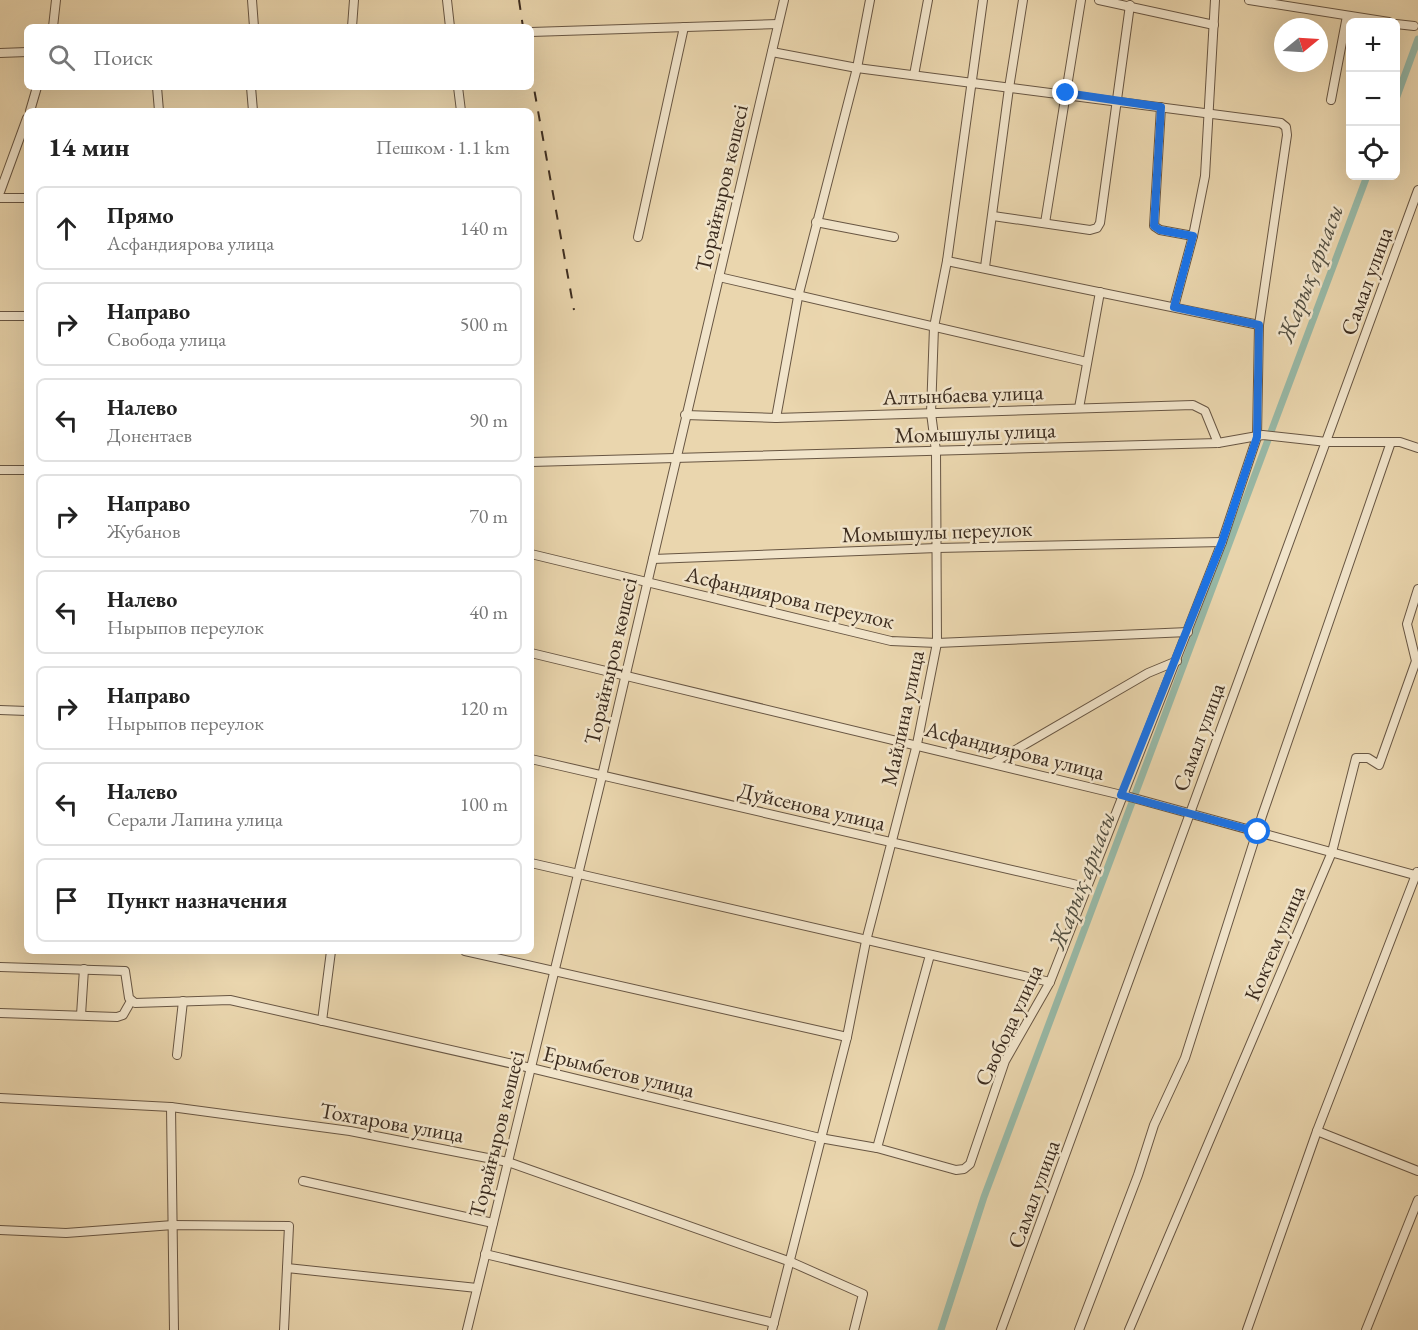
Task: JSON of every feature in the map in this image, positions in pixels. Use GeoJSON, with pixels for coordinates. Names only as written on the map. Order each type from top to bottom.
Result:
{"type":"FeatureCollection","features":[{"type":"Feature","properties":{"kind":"street"},"geometry":{"type":"LineString","coordinates":[[53,24],[56,0]]}},
{"type":"Feature","properties":{"kind":"street"},"geometry":{"type":"LineString","coordinates":[[252,0],[254,24]]}},
{"type":"Feature","properties":{"kind":"street"},"geometry":{"type":"LineString","coordinates":[[351,24],[354,0]]}},
{"type":"Feature","properties":{"kind":"street"},"geometry":{"type":"LineString","coordinates":[[447,0],[450,24]]}},
{"type":"Feature","properties":{"kind":"street","name":"Торайғыров көшесі"},"geometry":{"type":"LineString","coordinates":[[469,1330],[485,1254],[602,776],[784,0]]}},
{"type":"Feature","properties":{"kind":"street"},"geometry":{"type":"LineString","coordinates":[[776,418],[798,297],[857,68],[870,0]]}},
{"type":"Feature","properties":{"kind":"street"},"geometry":{"type":"LineString","coordinates":[[914,75],[927,0]]}},
{"type":"Feature","properties":{"kind":"street","name":"Майлина улица"},"geometry":{"type":"LineString","coordinates":[[773,1327],[796,1245],[820,1138],[847,1037],[866,941],[917,744],[937,644],[936,451],[931,413],[934,327],[947,261],[983,0]]}},
{"type":"Feature","properties":{"kind":"street"},"geometry":{"type":"LineString","coordinates":[[985,267],[1023,0]]}},
{"type":"Feature","properties":{"kind":"street"},"geometry":{"type":"LineString","coordinates":[[1045,223],[1081,0]]}},
{"type":"Feature","properties":{"kind":"street"},"geometry":{"type":"LineString","coordinates":[[1099,0],[1214,25]]}},
{"type":"Feature","properties":{"kind":"street"},"geometry":{"type":"LineString","coordinates":[[1174,307],[1193,236],[1205,176],[1211,115],[1215,0]]}},
{"type":"Feature","properties":{"kind":"street"},"geometry":{"type":"LineString","coordinates":[[1249,0],[1361,18]]}},
{"type":"Feature","properties":{"kind":"street"},"geometry":{"type":"LineString","coordinates":[[993,216],[1090,230],[1097,228],[1100,223],[1115,100],[1130,5]]}},
{"type":"Feature","properties":{"kind":"street"},"geometry":{"type":"LineString","coordinates":[[1330,100],[1347,16]]}},
{"type":"Feature","properties":{"kind":"street"},"geometry":{"type":"LineString","coordinates":[[534,32],[778,24]]}},
{"type":"Feature","properties":{"kind":"street"},"geometry":{"type":"LineString","coordinates":[[1400,25],[1413,27]]}},
{"type":"Feature","properties":{"kind":"street"},"geometry":{"type":"LineString","coordinates":[[639,237],[684,27]]}},
{"type":"Feature","properties":{"kind":"street"},"geometry":{"type":"LineString","coordinates":[[0,53],[24,52]]}},
{"type":"Feature","properties":{"kind":"street"},"geometry":{"type":"LineString","coordinates":[[772,52],[857,68],[1009,88],[1066,93],[1211,115]]}},
{"type":"Feature","properties":{"kind":"street"},"geometry":{"type":"LineString","coordinates":[[31,108],[37,90]]}},
{"type":"Feature","properties":{"kind":"street"},"geometry":{"type":"LineString","coordinates":[[157,90],[159,108]]}},
{"type":"Feature","properties":{"kind":"street"},"geometry":{"type":"LineString","coordinates":[[251,90],[253,108]]}},
{"type":"Feature","properties":{"kind":"street"},"geometry":{"type":"LineString","coordinates":[[458,90],[461,108]]}},
{"type":"Feature","properties":{"kind":"street"},"geometry":{"type":"LineString","coordinates":[[1161,107],[1154,226],[1160,230],[1193,236]]}},
{"type":"Feature","properties":{"kind":"street","name":"Свобода улица"},"geometry":{"type":"LineString","coordinates":[[964,1169],[970,1164],[1005,1061],[1050,982],[1177,661],[1260,436],[1259,325],[1287,135],[1286,128],[1281,123],[1211,115]]}},
{"type":"Feature","properties":{"kind":"street"},"geometry":{"type":"LineString","coordinates":[[0,192],[24,126]]}},
{"type":"Feature","properties":{"kind":"street","name":"Самал улица"},"geometry":{"type":"LineString","coordinates":[[1005,1329],[1124,1001],[1185,812],[1327,442],[1418,190]]}},
{"type":"Feature","properties":{"kind":"street"},"geometry":{"type":"LineString","coordinates":[[0,198],[24,198]]}},
{"type":"Feature","properties":{"kind":"street"},"geometry":{"type":"LineString","coordinates":[[816,222],[894,237]]}},
{"type":"Feature","properties":{"kind":"street"},"geometry":{"type":"LineString","coordinates":[[947,261],[1259,325]]}},
{"type":"Feature","properties":{"kind":"street"},"geometry":{"type":"LineString","coordinates":[[719,277],[1087,362]]}},
{"type":"Feature","properties":{"kind":"street"},"geometry":{"type":"LineString","coordinates":[[1079,408],[1100,292]]}},
{"type":"Feature","properties":{"kind":"street"},"geometry":{"type":"LineString","coordinates":[[0,316],[24,316]]}},
{"type":"Feature","properties":{"kind":"street","name":"Алтынбаева улица"},"geometry":{"type":"LineString","coordinates":[[685,415],[776,418],[1193,405],[1205,411],[1218,443]]}},
{"type":"Feature","properties":{"kind":"street","name":"Момышулы улица"},"geometry":{"type":"LineString","coordinates":[[534,462],[1218,443],[1260,436],[1327,442],[1391,442],[1418,448]]}},
{"type":"Feature","properties":{"kind":"street"},"geometry":{"type":"LineString","coordinates":[[1079,1330],[1138,1174],[1154,1125],[1185,1058],[1258,832],[1391,442]]}},
{"type":"Feature","properties":{"kind":"street"},"geometry":{"type":"LineString","coordinates":[[0,470],[24,470]]}},
{"type":"Feature","properties":{"kind":"street","name":"Момышулы переулок"},"geometry":{"type":"LineString","coordinates":[[653,559],[937,548],[1222,542]]}},
{"type":"Feature","properties":{"kind":"street","name":"Асфандиярова переулок"},"geometry":{"type":"LineString","coordinates":[[534,555],[891,641],[937,644],[1188,632]]}},
{"type":"Feature","properties":{"kind":"street","name":"Коктем улица"},"geometry":{"type":"LineString","coordinates":[[1129,1330],[1332,852],[1356,758],[1368,758],[1379,765],[1416,661],[1407,624],[1418,589]]}},
{"type":"Feature","properties":{"kind":"street","name":"Асфандиярова улица"},"geometry":{"type":"LineString","coordinates":[[534,654],[917,744],[1125,796],[1417,874]]}},
{"type":"Feature","properties":{"kind":"street"},"geometry":{"type":"LineString","coordinates":[[993,763],[1149,673],[1177,661]]}},
{"type":"Feature","properties":{"kind":"street"},"geometry":{"type":"LineString","coordinates":[[0,710],[24,711]]}},
{"type":"Feature","properties":{"kind":"street","name":"Дуйсенова улица"},"geometry":{"type":"LineString","coordinates":[[534,760],[1086,887]]}},
{"type":"Feature","properties":{"kind":"street"},"geometry":{"type":"LineString","coordinates":[[534,864],[1050,982]]}},
{"type":"Feature","properties":{"kind":"street"},"geometry":{"type":"LineString","coordinates":[[1247,1330],[1317,1131],[1417,874]]}},
{"type":"Feature","properties":{"kind":"street"},"geometry":{"type":"LineString","coordinates":[[322,1021],[331,954]]}},
{"type":"Feature","properties":{"kind":"street"},"geometry":{"type":"LineString","coordinates":[[478,954],[847,1037]]}},
{"type":"Feature","properties":{"kind":"street"},"geometry":{"type":"LineString","coordinates":[[877,1148],[930,955]]}},
{"type":"Feature","properties":{"kind":"street"},"geometry":{"type":"LineString","coordinates":[[0,967],[125,971],[131,1001],[123,1015],[0,1013]]}},
{"type":"Feature","properties":{"kind":"street"},"geometry":{"type":"LineString","coordinates":[[81,1015],[84,969]]}},
{"type":"Feature","properties":{"kind":"street","name":"Ерымбетов улица"},"geometry":{"type":"LineString","coordinates":[[131,1001],[230,1000],[531,1068],[820,1138],[877,1148],[956,1170],[964,1169]]}},
{"type":"Feature","properties":{"kind":"street"},"geometry":{"type":"LineString","coordinates":[[177,1054],[183,1001]]}},
{"type":"Feature","properties":{"kind":"street","name":"Тохтарова улица"},"geometry":{"type":"LineString","coordinates":[[0,1098],[171,1107],[350,1131],[508,1162],[791,1262],[863,1294],[855,1330]]}},
{"type":"Feature","properties":{"kind":"street"},"geometry":{"type":"LineString","coordinates":[[171,1107],[174,1330]]}},
{"type":"Feature","properties":{"kind":"street"},"geometry":{"type":"LineString","coordinates":[[1317,1131],[1418,1170]]}},
{"type":"Feature","properties":{"kind":"street"},"geometry":{"type":"LineString","coordinates":[[303,1181],[493,1223]]}},
{"type":"Feature","properties":{"kind":"street"},"geometry":{"type":"LineString","coordinates":[[1366,1330],[1418,1200]]}},
{"type":"Feature","properties":{"kind":"street"},"geometry":{"type":"LineString","coordinates":[[0,1230],[66,1233],[173,1225],[289,1226],[284,1330]]}},
{"type":"Feature","properties":{"kind":"street"},"geometry":{"type":"LineString","coordinates":[[485,1254],[773,1327]]}},
{"type":"Feature","properties":{"kind":"street"},"geometry":{"type":"LineString","coordinates":[[287,1268],[477,1288]]}},
{"type":"Feature","properties":{"kind":"waterway","name":"Жарық арнасы"},"geometry":{"type":"LineString","coordinates":[[1400,88],[1418,39]]}},
{"type":"Feature","properties":{"kind":"waterway","name":"Жарық арнасы"},"geometry":{"type":"LineString","coordinates":[[941,1330],[984,1197],[1365,180]]}},
{"type":"Feature","properties":{"kind":"railway"},"geometry":{"type":"LineString","coordinates":[[519,0],[523,24]]}},
{"type":"Feature","properties":{"kind":"railway"},"geometry":{"type":"LineString","coordinates":[[534,89],[574,310]]}},
{"type":"Feature","properties":{"kind":"route"},"geometry":{"type":"LineString","coordinates":[[1066,93],[1161,107],[1154,226],[1160,230],[1193,236],[1174,307],[1259,325],[1257,437],[1222,542],[1177,661],[1121,795],[1258,832]]}}]}
